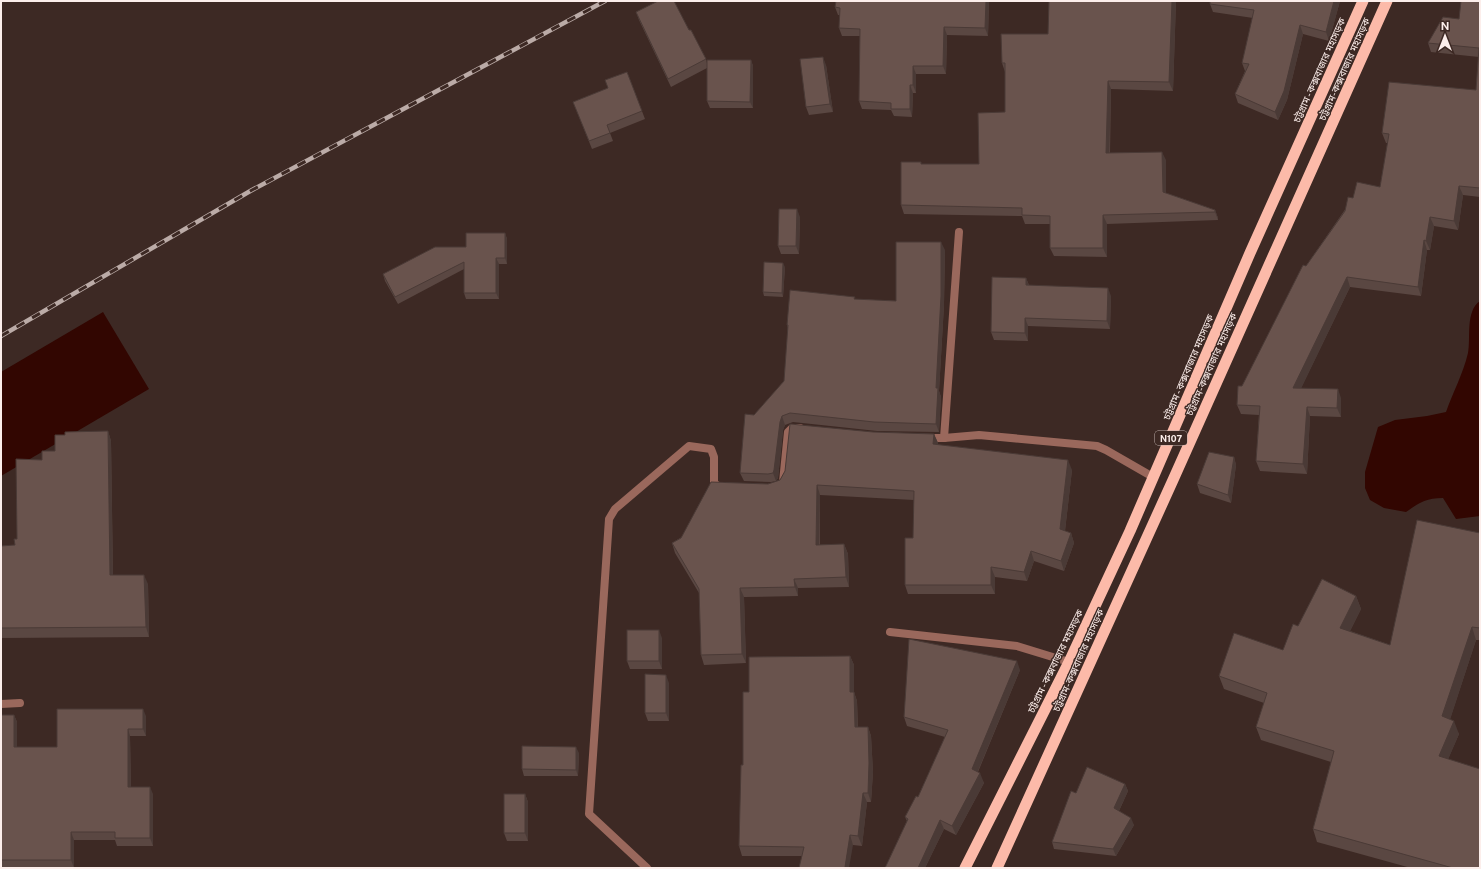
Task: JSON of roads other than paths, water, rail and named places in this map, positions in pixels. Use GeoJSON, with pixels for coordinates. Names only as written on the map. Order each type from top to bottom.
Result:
{"type":"FeatureCollection","features":[{"type":"Feature","properties":{"kind":"highway","name":"চট্টগ্রাম - কক্সবাজার মহাসড়ক"},"geometry":{"type":"LineString","coordinates":[[965,868],[1069,662],[1154,477],[1250,253],[1363,1]]}},
{"type":"Feature","properties":{"kind":"highway","name":"চট্টগ্রাম-কক্সবাজার মহাসড়ক"},"geometry":{"type":"LineString","coordinates":[[996,868],[1163,501],[1387,1]]}},
{"type":"Feature","properties":{"kind":"street"},"geometry":{"type":"LineString","coordinates":[[944,438],[958,232]]}},
{"type":"Feature","properties":{"kind":"street"},"geometry":{"type":"LineString","coordinates":[[776,488],[780,486],[784,480],[787,435],[790,429],[810,429]]}},
{"type":"Feature","properties":{"kind":"street"},"geometry":{"type":"LineString","coordinates":[[914,437],[944,438],[979,435],[1097,446],[1154,477]]}},
{"type":"Feature","properties":{"kind":"street"},"geometry":{"type":"LineString","coordinates":[[646,868],[589,814],[609,519],[615,510],[689,446],[711,449],[714,457],[714,483],[718,486],[733,486]]}},
{"type":"Feature","properties":{"kind":"street"},"geometry":{"type":"LineString","coordinates":[[890,632],[1018,646],[1069,662]]}},
{"type":"Feature","properties":{"kind":"street"},"geometry":{"type":"LineString","coordinates":[[1,704],[20,703]]}},
{"type":"Feature","properties":{"kind":"railway"},"geometry":{"type":"LineString","coordinates":[[1,336],[252,190],[605,1]]}}]}
